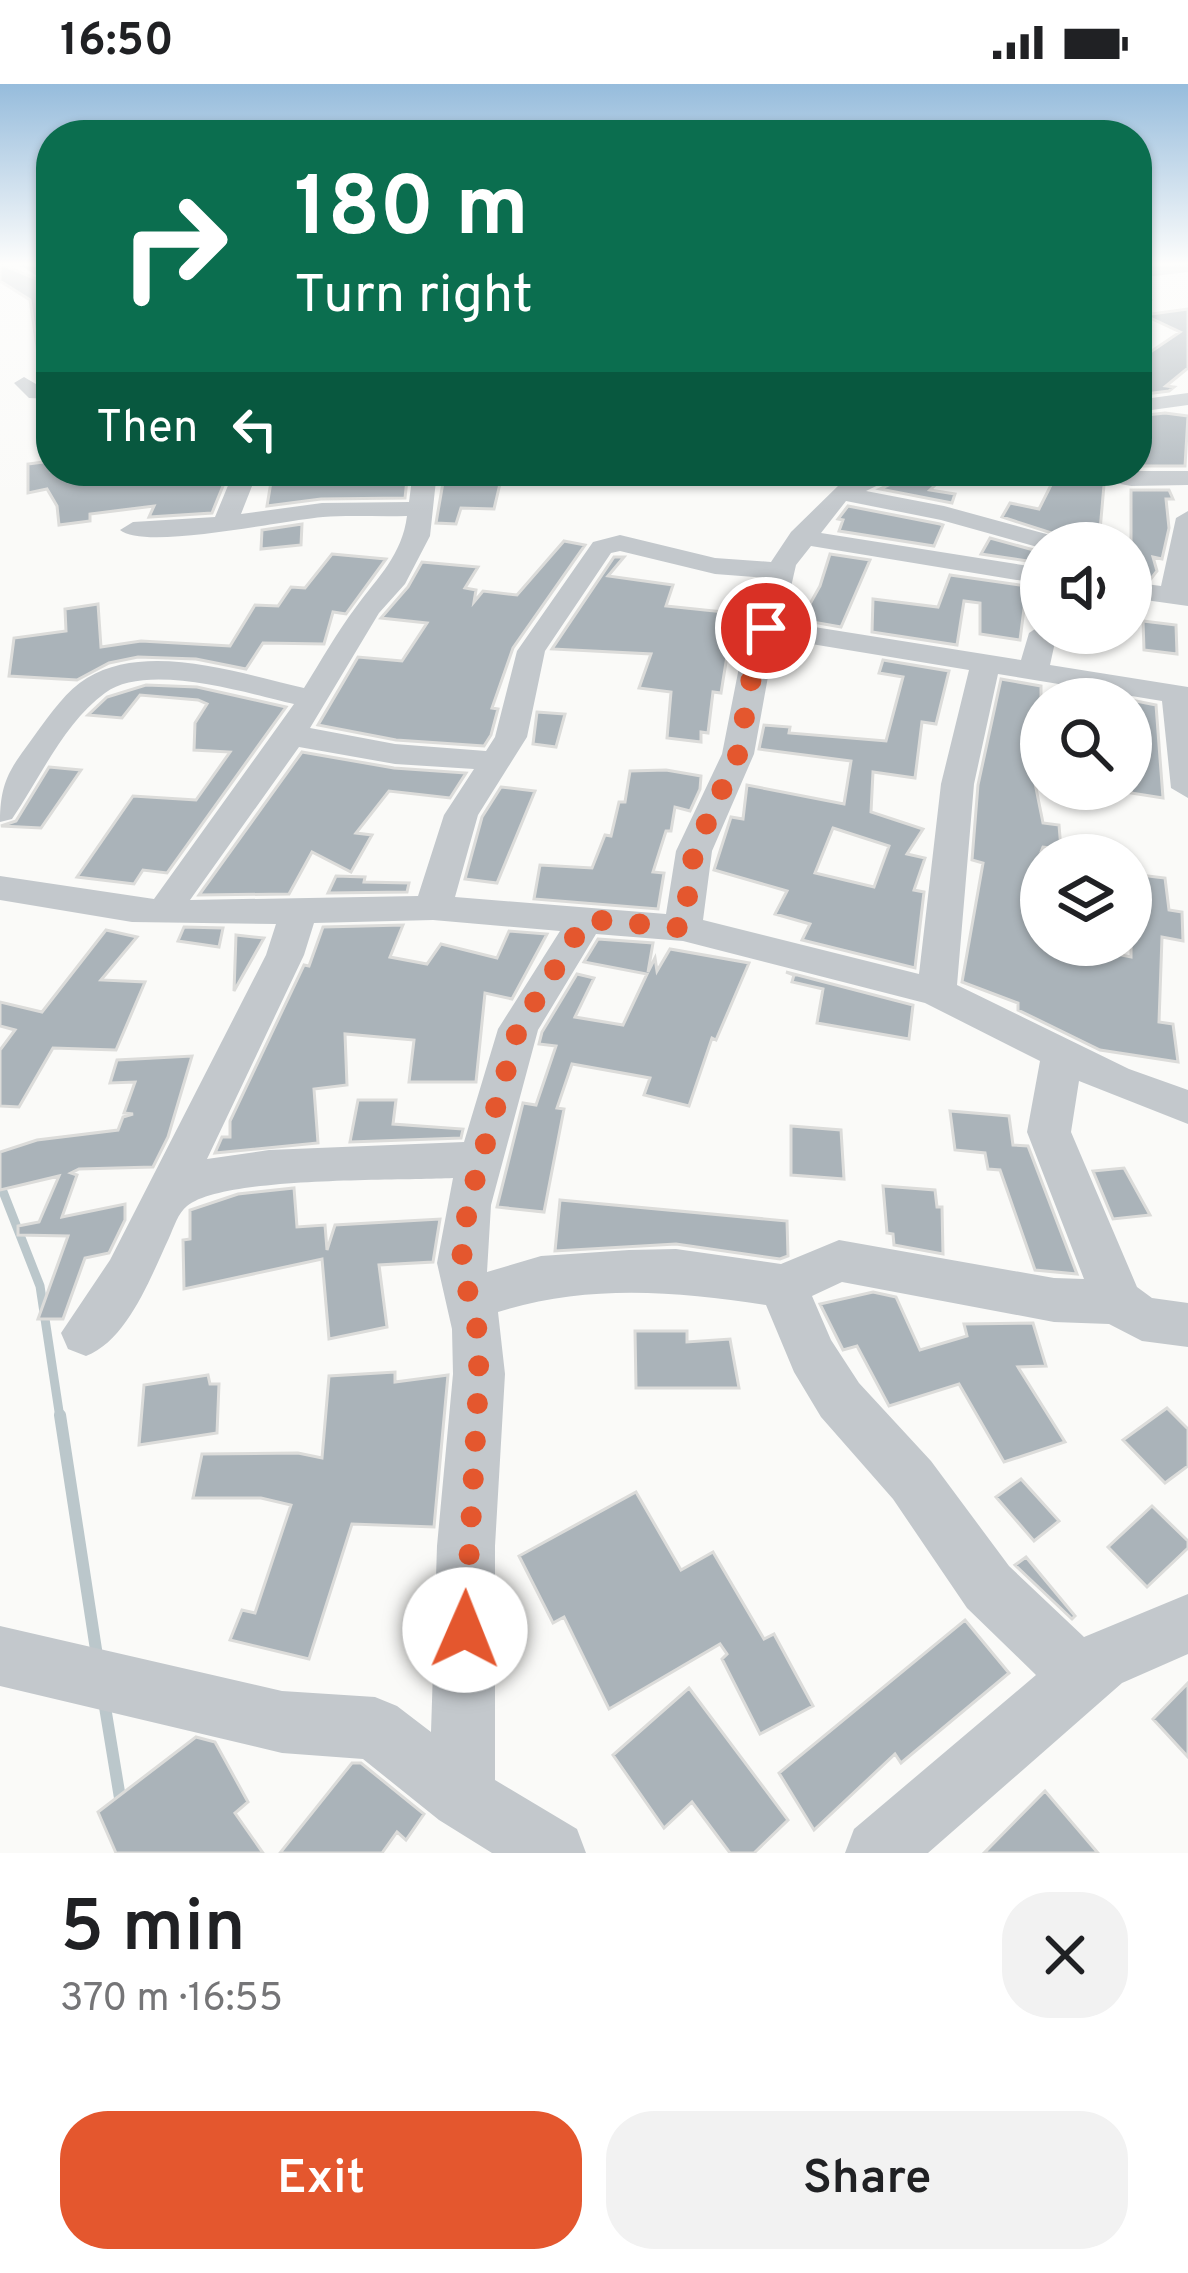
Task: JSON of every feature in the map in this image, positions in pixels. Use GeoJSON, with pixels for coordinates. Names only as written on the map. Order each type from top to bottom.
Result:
{"type":"FeatureCollection","features":[{"type":"Feature","properties":{"kind":"street"},"geometry":{"type":"LineString","coordinates":[[24,383],[36,394]]}},
{"type":"Feature","properties":{"kind":"street"},"geometry":{"type":"LineString","coordinates":[[1152,404],[1188,399]]}},
{"type":"Feature","properties":{"kind":"street"},"geometry":{"type":"LineString","coordinates":[[1152,478],[1188,478]]}},
{"type":"Feature","properties":{"kind":"street"},"geometry":{"type":"LineString","coordinates":[[225,524],[240,486]]}},
{"type":"Feature","properties":{"kind":"street"},"geometry":{"type":"LineString","coordinates":[[164,912],[314,700],[368,609],[392,584],[407,558],[423,486]]}},
{"type":"Feature","properties":{"kind":"street"},"geometry":{"type":"LineString","coordinates":[[846,486],[1020,534]]}},
{"type":"Feature","properties":{"kind":"street"},"geometry":{"type":"LineString","coordinates":[[683,928],[694,851],[738,754],[757,646],[782,571],[800,537],[857,486]]}},
{"type":"Feature","properties":{"kind":"street"},"geometry":{"type":"LineString","coordinates":[[133,530],[308,512],[420,509]]}},
{"type":"Feature","properties":{"kind":"street"},"geometry":{"type":"LineString","coordinates":[[1178,592],[1188,518]]}},
{"type":"Feature","properties":{"kind":"street"},"geometry":{"type":"LineString","coordinates":[[800,537],[1020,573]]}},
{"type":"Feature","properties":{"kind":"street"},"geometry":{"type":"LineString","coordinates":[[433,908],[461,814],[516,722],[531,651],[602,547],[620,543],[715,566],[782,571]]}},
{"type":"Feature","properties":{"kind":"street"},"geometry":{"type":"LineString","coordinates":[[766,628],[1183,695],[1188,788]]}},
{"type":"Feature","properties":{"kind":"street"},"geometry":{"type":"LineString","coordinates":[[1033,672],[1038,654]]}},
{"type":"Feature","properties":{"kind":"street"},"geometry":{"type":"LineString","coordinates":[[938,992],[956,776],[966,722],[986,663]]}},
{"type":"Feature","properties":{"kind":"street"},"geometry":{"type":"LineString","coordinates":[[0,812],[92,687],[123,670],[242,685],[314,700]]}},
{"type":"Feature","properties":{"kind":"street"},"geometry":{"type":"LineString","coordinates":[[290,734],[395,754],[496,761]]}},
{"type":"Feature","properties":{"kind":"street"},"geometry":{"type":"LineString","coordinates":[[0,888],[164,912],[433,908],[683,928],[938,992],[1062,1056],[1188,1106]]}},
{"type":"Feature","properties":{"kind":"street"},"geometry":{"type":"LineString","coordinates":[[86,1333],[127,1275],[285,955],[299,911]]}},
{"type":"Feature","properties":{"kind":"street"},"geometry":{"type":"LineString","coordinates":[[462,1797],[466,1546],[479,1374],[461,1263],[468,1205],[518,1029],[586,919]]}},
{"type":"Feature","properties":{"kind":"street"},"geometry":{"type":"LineString","coordinates":[[1062,1056],[1049,1132],[1118,1302]]}},
{"type":"Feature","properties":{"kind":"street"},"geometry":{"type":"LineString","coordinates":[[167,1195],[194,1180],[269,1168],[482,1159]]}},
{"type":"Feature","properties":{"kind":"street"},"geometry":{"type":"LineString","coordinates":[[470,1299],[541,1277],[629,1271],[676,1270],[784,1286],[839,1261],[1054,1300],[1118,1302],[1142,1318],[1188,1325]]}},
{"type":"Feature","properties":{"kind":"street"},"geometry":{"type":"LineString","coordinates":[[784,1286],[812,1355],[840,1400],[912,1480],[988,1587],[1082,1677]]}},
{"type":"Feature","properties":{"kind":"street"},"geometry":{"type":"LineString","coordinates":[[878,1853],[1100,1661],[1188,1624]]}},
{"type":"Feature","properties":{"kind":"street"},"geometry":{"type":"LineString","coordinates":[[0,1656],[282,1721],[375,1728],[462,1797],[553,1853]]}},
{"type":"Feature","properties":{"kind":"building"},"geometry":{"type":"Polygon","coordinates":[[[1188,347],[1188,368],[1166,386],[1174,387],[1169,391],[1152,393],[1152,351],[1188,347]]]}},
{"type":"Feature","properties":{"kind":"building"},"geometry":{"type":"Polygon","coordinates":[[[1152,414],[1188,416],[1185,466],[1152,466],[1152,414]]]}},
{"type":"Feature","properties":{"kind":"building"},"geometry":{"type":"Polygon","coordinates":[[[36,463],[36,486],[223,486],[212,513],[149,517],[154,506],[90,514],[90,521],[59,525],[57,506],[47,489],[28,493],[28,464],[36,463]]]}},
{"type":"Feature","properties":{"kind":"building"},"geometry":{"type":"Polygon","coordinates":[[[270,486],[406,486],[405,498],[321,499],[267,506],[270,486]]]}},
{"type":"Feature","properties":{"kind":"building"},"geometry":{"type":"Polygon","coordinates":[[[442,486],[499,486],[494,509],[461,508],[456,524],[436,523],[442,486]]]}},
{"type":"Feature","properties":{"kind":"building"},"geometry":{"type":"Polygon","coordinates":[[[934,486],[930,490],[955,494],[952,503],[880,489],[934,486]]]}},
{"type":"Feature","properties":{"kind":"building"},"geometry":{"type":"Polygon","coordinates":[[[1050,486],[1104,486],[1101,522],[1020,523],[1002,517],[1010,503],[1039,509],[1050,486]]]}},
{"type":"Feature","properties":{"kind":"building"},"geometry":{"type":"Polygon","coordinates":[[[1131,490],[1169,490],[1173,499],[1166,499],[1169,528],[1162,559],[1153,557],[1157,571],[1152,577],[1152,522],[1131,522],[1131,490]]]}},
{"type":"Feature","properties":{"kind":"building"},"geometry":{"type":"Polygon","coordinates":[[[848,506],[943,525],[934,546],[839,531],[843,520],[838,519],[848,506]]]}},
{"type":"Feature","properties":{"kind":"building"},"geometry":{"type":"Polygon","coordinates":[[[302,524],[301,545],[261,549],[262,530],[302,524]]]}},
{"type":"Feature","properties":{"kind":"building"},"geometry":{"type":"Polygon","coordinates":[[[990,538],[1020,546],[1020,560],[981,554],[990,538]]]}},
{"type":"Feature","properties":{"kind":"building"},"geometry":{"type":"Polygon","coordinates":[[[564,541],[585,545],[513,648],[484,746],[396,740],[318,725],[358,657],[402,661],[427,623],[381,618],[422,562],[478,567],[465,588],[476,590],[474,602],[483,591],[517,595],[564,541]]]}},
{"type":"Feature","properties":{"kind":"building"},"geometry":{"type":"Polygon","coordinates":[[[332,554],[386,559],[346,614],[333,612],[324,644],[263,643],[246,669],[196,659],[138,657],[109,663],[77,680],[9,676],[14,638],[66,631],[65,609],[98,604],[101,647],[141,641],[230,646],[255,605],[278,606],[291,587],[305,588],[332,554]]]}},
{"type":"Feature","properties":{"kind":"building"},"geometry":{"type":"Polygon","coordinates":[[[830,554],[870,560],[841,627],[801,620],[820,586],[830,554]]]}},
{"type":"Feature","properties":{"kind":"building"},"geometry":{"type":"Polygon","coordinates":[[[614,557],[624,557],[608,576],[673,585],[666,606],[734,613],[721,693],[713,692],[708,733],[701,732],[701,742],[667,738],[671,692],[639,688],[651,654],[552,649],[614,557]]]}},
{"type":"Feature","properties":{"kind":"building"},"geometry":{"type":"Polygon","coordinates":[[[950,575],[1020,585],[1020,640],[980,634],[980,603],[964,601],[957,645],[872,632],[873,599],[938,607],[950,575]]]}},
{"type":"Feature","properties":{"kind":"building"},"geometry":{"type":"Polygon","coordinates":[[[1152,622],[1176,625],[1177,654],[1152,651],[1152,622]]]}},
{"type":"Feature","properties":{"kind":"building"},"geometry":{"type":"Polygon","coordinates":[[[883,660],[949,671],[936,724],[922,722],[915,778],[873,772],[871,812],[923,829],[907,854],[925,858],[914,890],[924,892],[915,968],[802,940],[810,924],[775,914],[787,891],[714,870],[731,817],[743,819],[747,785],[844,804],[851,761],[759,749],[764,725],[790,727],[789,733],[886,741],[903,677],[879,673],[883,660]],[[833,828],[815,873],[874,887],[889,846],[833,828]]]}},
{"type":"Feature","properties":{"kind":"building"},"geometry":{"type":"Polygon","coordinates":[[[1001,679],[1020,682],[1020,810],[1040,810],[1043,823],[1059,825],[1060,834],[1020,834],[1020,966],[1152,966],[1152,876],[1165,878],[1169,910],[1182,912],[1183,941],[1162,937],[1159,1022],[1173,1024],[1178,1062],[1100,1050],[1018,1010],[1018,1003],[962,982],[983,863],[972,860],[978,785],[1001,679]]]}},
{"type":"Feature","properties":{"kind":"building"},"geometry":{"type":"Polygon","coordinates":[[[146,685],[197,687],[286,707],[167,873],[143,870],[134,884],[77,877],[133,796],[196,800],[230,752],[194,750],[195,723],[207,704],[198,700],[140,695],[122,718],[88,715],[107,697],[146,685]]]}},
{"type":"Feature","properties":{"kind":"building"},"geometry":{"type":"Polygon","coordinates":[[[1152,704],[1156,705],[1163,798],[1152,796],[1152,704]]]}},
{"type":"Feature","properties":{"kind":"building"},"geometry":{"type":"Polygon","coordinates":[[[537,712],[565,714],[556,747],[533,744],[537,712]]]}},
{"type":"Feature","properties":{"kind":"building"},"geometry":{"type":"Polygon","coordinates":[[[302,752],[394,768],[466,773],[450,798],[389,791],[356,833],[372,835],[351,872],[312,852],[289,894],[199,895],[302,752]]]}},
{"type":"Feature","properties":{"kind":"building"},"geometry":{"type":"Polygon","coordinates":[[[49,767],[81,770],[41,828],[1,826],[16,821],[49,767]]]}},
{"type":"Feature","properties":{"kind":"building"},"geometry":{"type":"Polygon","coordinates":[[[630,771],[701,776],[690,811],[675,807],[671,831],[666,831],[653,872],[664,873],[658,909],[534,899],[540,865],[592,868],[605,835],[611,836],[619,802],[625,802],[630,771]]]}},
{"type":"Feature","properties":{"kind":"building"},"geometry":{"type":"Polygon","coordinates":[[[501,787],[535,791],[497,883],[465,879],[482,817],[501,787]]]}},
{"type":"Feature","properties":{"kind":"building"},"geometry":{"type":"Polygon","coordinates":[[[336,876],[409,883],[407,892],[328,893],[336,876]]]}},
{"type":"Feature","properties":{"kind":"building"},"geometry":{"type":"Polygon","coordinates":[[[403,925],[390,957],[427,964],[441,944],[497,958],[509,931],[547,934],[512,999],[485,993],[476,1082],[409,1082],[414,1040],[345,1034],[347,1085],[314,1089],[318,1143],[215,1153],[222,1137],[230,1137],[230,1121],[304,965],[309,966],[323,927],[403,925]]]}},
{"type":"Feature","properties":{"kind":"building"},"geometry":{"type":"Polygon","coordinates":[[[184,927],[223,928],[219,947],[178,941],[184,927]]]}},
{"type":"Feature","properties":{"kind":"building"},"geometry":{"type":"Polygon","coordinates":[[[106,930],[137,937],[101,980],[145,982],[116,1050],[53,1048],[19,1107],[0,1106],[0,1050],[15,1030],[0,1026],[0,1002],[42,1012],[106,930]]]}},
{"type":"Feature","properties":{"kind":"building"},"geometry":{"type":"Polygon","coordinates":[[[236,935],[264,938],[234,991],[236,935]]]}},
{"type":"Feature","properties":{"kind":"building"},"geometry":{"type":"Polygon","coordinates":[[[598,939],[653,943],[648,972],[655,958],[657,971],[670,949],[749,963],[716,1040],[712,1038],[689,1106],[644,1095],[650,1078],[572,1064],[557,1108],[564,1109],[544,1212],[497,1207],[523,1103],[536,1105],[556,1046],[539,1044],[542,1032],[577,974],[594,978],[575,1017],[623,1025],[647,974],[584,962],[598,939]]]}},
{"type":"Feature","properties":{"kind":"building"},"geometry":{"type":"Polygon","coordinates":[[[786,972],[913,1005],[909,1039],[817,1023],[823,989],[792,982],[794,975],[786,972]]]}},
{"type":"Feature","properties":{"kind":"building"},"geometry":{"type":"Polygon","coordinates":[[[192,1056],[168,1137],[153,1167],[71,1173],[77,1175],[62,1217],[125,1204],[125,1220],[109,1253],[85,1258],[63,1319],[38,1319],[68,1236],[18,1235],[18,1226],[39,1222],[59,1176],[0,1190],[0,1152],[37,1140],[118,1130],[123,1117],[133,1114],[124,1113],[135,1082],[110,1083],[117,1060],[192,1056]]]}},
{"type":"Feature","properties":{"kind":"building"},"geometry":{"type":"Polygon","coordinates":[[[358,1100],[396,1100],[393,1124],[463,1129],[461,1138],[350,1142],[358,1100]]]}},
{"type":"Feature","properties":{"kind":"building"},"geometry":{"type":"Polygon","coordinates":[[[950,1111],[1009,1116],[1013,1145],[1028,1146],[1077,1274],[1035,1270],[1000,1170],[988,1169],[985,1153],[955,1150],[950,1111]]]}},
{"type":"Feature","properties":{"kind":"building"},"geometry":{"type":"Polygon","coordinates":[[[791,1126],[841,1130],[844,1179],[791,1175],[791,1126]]]}},
{"type":"Feature","properties":{"kind":"building"},"geometry":{"type":"Polygon","coordinates":[[[1124,1168],[1150,1215],[1113,1219],[1093,1171],[1124,1168]]]}},
{"type":"Feature","properties":{"kind":"building"},"geometry":{"type":"Polygon","coordinates":[[[883,1186],[935,1190],[937,1207],[942,1207],[943,1254],[894,1245],[893,1234],[887,1233],[883,1186]]]}},
{"type":"Feature","properties":{"kind":"building"},"geometry":{"type":"Polygon","coordinates":[[[294,1188],[297,1227],[325,1225],[327,1250],[335,1225],[440,1219],[433,1262],[379,1265],[387,1327],[329,1339],[322,1259],[184,1289],[183,1240],[190,1239],[190,1210],[238,1194],[294,1188]]]}},
{"type":"Feature","properties":{"kind":"building"},"geometry":{"type":"Polygon","coordinates":[[[560,1200],[787,1221],[788,1256],[780,1259],[676,1244],[555,1251],[560,1200]]]}},
{"type":"Feature","properties":{"kind":"building"},"geometry":{"type":"Polygon","coordinates":[[[873,1292],[896,1297],[920,1350],[967,1336],[964,1324],[1033,1323],[1046,1366],[1018,1367],[1065,1442],[1004,1462],[959,1384],[889,1406],[857,1346],[843,1350],[820,1304],[873,1292]]]}},
{"type":"Feature","properties":{"kind":"building"},"geometry":{"type":"Polygon","coordinates":[[[635,1331],[687,1331],[687,1342],[730,1339],[739,1388],[636,1388],[635,1331]]]}},
{"type":"Feature","properties":{"kind":"building"},"geometry":{"type":"Polygon","coordinates":[[[395,1372],[395,1382],[448,1375],[434,1527],[352,1524],[309,1659],[230,1640],[242,1610],[255,1613],[291,1505],[261,1498],[193,1498],[202,1454],[298,1453],[322,1458],[329,1376],[395,1372]]]}},
{"type":"Feature","properties":{"kind":"building"},"geometry":{"type":"Polygon","coordinates":[[[208,1375],[210,1384],[219,1384],[217,1433],[139,1445],[144,1385],[208,1375]]]}},
{"type":"Feature","properties":{"kind":"building"},"geometry":{"type":"Polygon","coordinates":[[[1167,1408],[1188,1429],[1188,1466],[1165,1483],[1123,1440],[1167,1408]]]}},
{"type":"Feature","properties":{"kind":"building"},"geometry":{"type":"Polygon","coordinates":[[[1021,1479],[1059,1521],[1034,1541],[996,1497],[1021,1479]]]}},
{"type":"Feature","properties":{"kind":"building"},"geometry":{"type":"Polygon","coordinates":[[[636,1492],[681,1570],[713,1552],[764,1639],[774,1634],[813,1706],[760,1734],[722,1659],[727,1654],[720,1644],[609,1709],[564,1617],[553,1623],[519,1556],[636,1492]]]}},
{"type":"Feature","properties":{"kind":"building"},"geometry":{"type":"Polygon","coordinates":[[[1152,1506],[1188,1541],[1188,1548],[1147,1587],[1108,1547],[1152,1506]]]}},
{"type":"Feature","properties":{"kind":"building"},"geometry":{"type":"Polygon","coordinates":[[[1026,1557],[1075,1616],[1072,1619],[1015,1565],[1026,1557]]]}},
{"type":"Feature","properties":{"kind":"building"},"geometry":{"type":"Polygon","coordinates":[[[965,1620],[1009,1673],[901,1763],[895,1754],[814,1830],[779,1773],[965,1620]]]}},
{"type":"Feature","properties":{"kind":"building"},"geometry":{"type":"Polygon","coordinates":[[[1188,1683],[1188,1757],[1153,1719],[1188,1683]]]}},
{"type":"Feature","properties":{"kind":"building"},"geometry":{"type":"Polygon","coordinates":[[[689,1688],[788,1820],[754,1853],[730,1853],[692,1802],[664,1828],[613,1755],[689,1688]]]}},
{"type":"Feature","properties":{"kind":"building"},"geometry":{"type":"Polygon","coordinates":[[[196,1737],[215,1742],[248,1802],[235,1813],[263,1853],[116,1853],[98,1812],[196,1737]]]}},
{"type":"Feature","properties":{"kind":"building"},"geometry":{"type":"Polygon","coordinates":[[[352,1763],[361,1763],[424,1814],[406,1840],[397,1832],[382,1853],[280,1853],[352,1763]]]}},
{"type":"Feature","properties":{"kind":"building"},"geometry":{"type":"Polygon","coordinates":[[[1045,1791],[1098,1853],[984,1853],[1045,1791]]]}},
{"type":"Feature","properties":{"kind":"waterway"},"geometry":{"type":"LineString","coordinates":[[0,1184],[40,1286],[60,1418]]}},
{"type":"Feature","properties":{"kind":"waterway"},"geometry":{"type":"LineString","coordinates":[[60,1415],[97,1656]]}},
{"type":"Feature","properties":{"kind":"waterway"},"geometry":{"type":"LineString","coordinates":[[105,1707],[121,1804]]}},
{"type":"Feature","properties":{"kind":"route"},"geometry":{"type":"LineString","coordinates":[[465,1630],[479,1374],[477,1329],[461,1263],[468,1205],[518,1029],[586,919],[683,928],[694,851],[738,754],[757,646],[766,628]]}}]}
